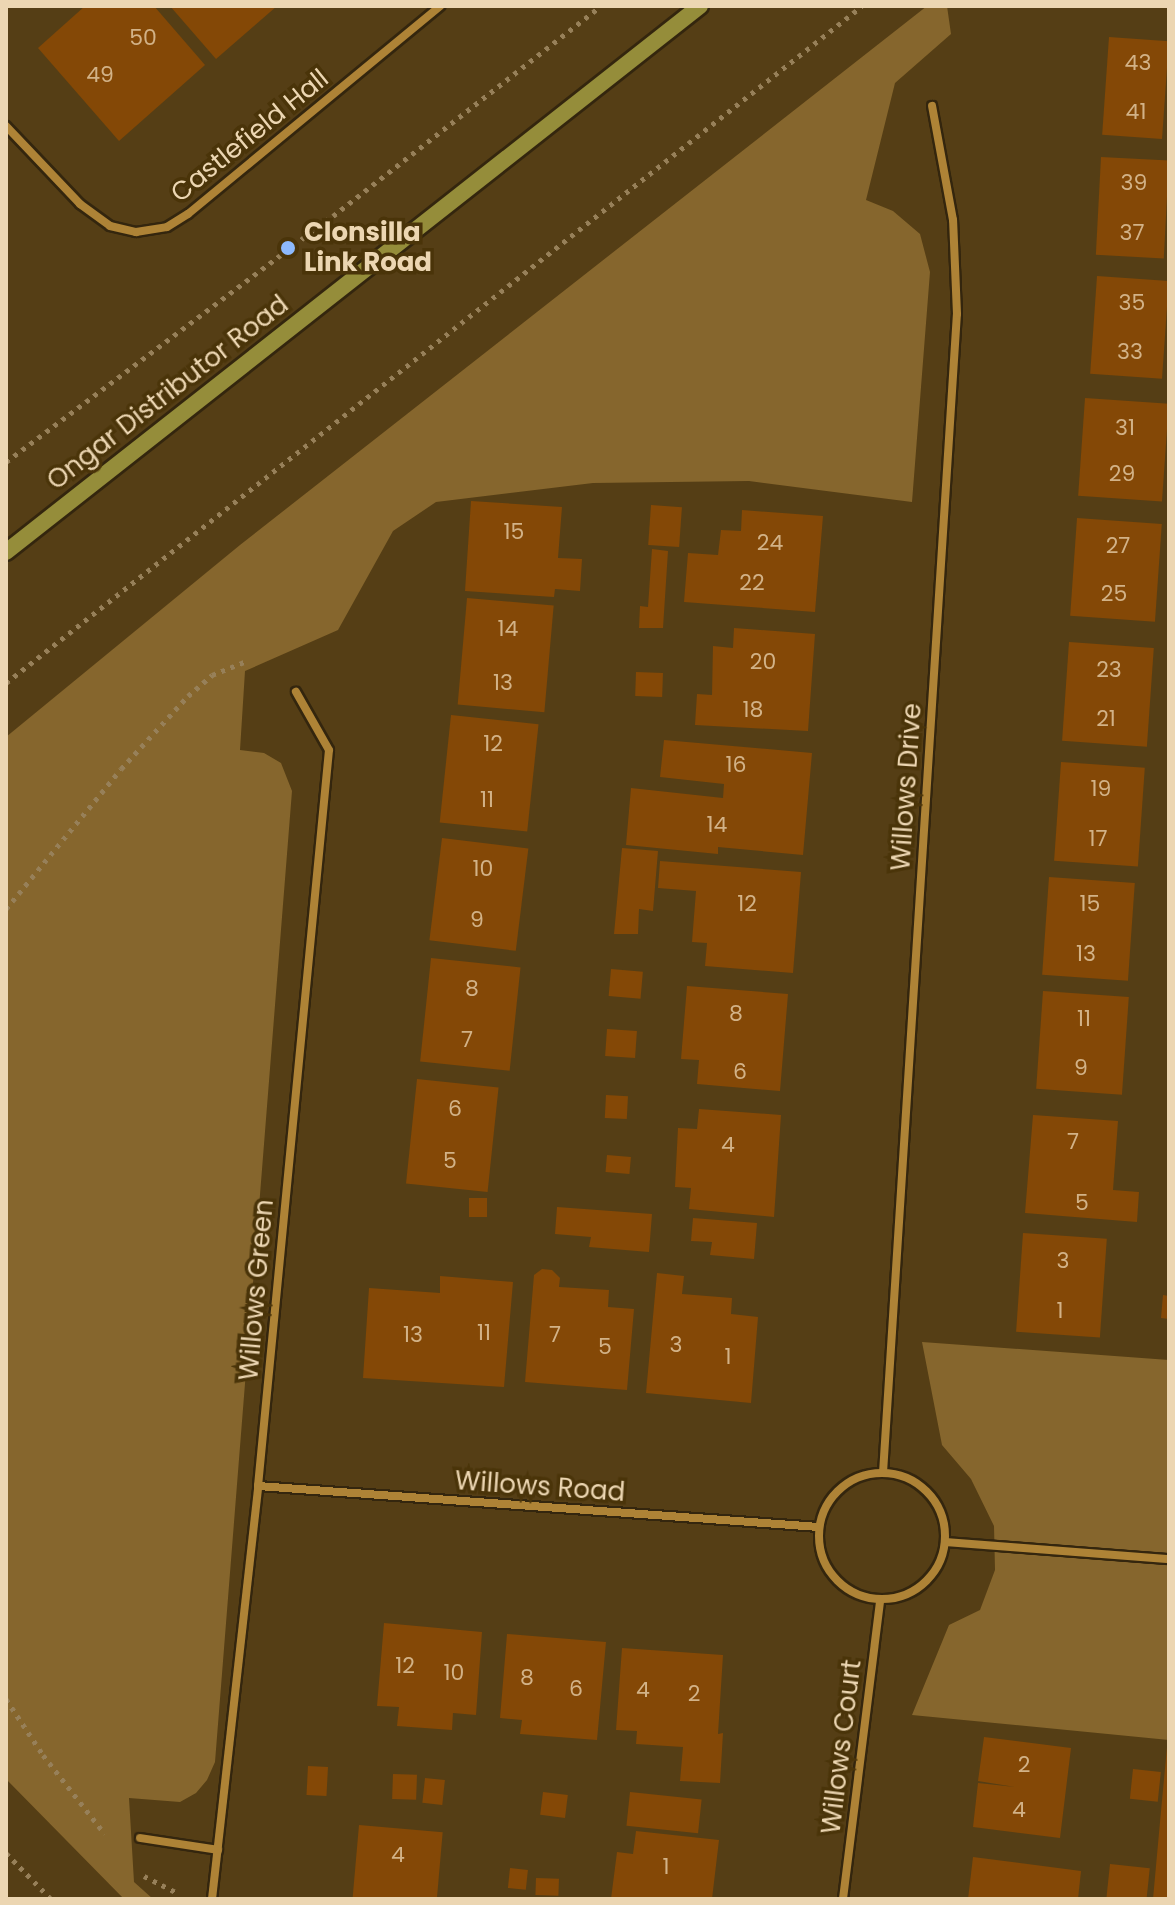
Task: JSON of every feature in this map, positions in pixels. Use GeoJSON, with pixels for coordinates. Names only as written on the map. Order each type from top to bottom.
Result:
{"type":"FeatureCollection","features":[{"type":"Feature","properties":{"kind":"street","name":"Castlefield Hall"},"geometry":{"type":"LineString","coordinates":[[6,126],[80,204],[110,226],[136,232],[167,227],[188,214],[440,6]]}},
{"type":"Feature","properties":{"kind":"street","name":"Ongar Distributor Road"},"geometry":{"type":"LineString","coordinates":[[6,552],[700,6]]}},
{"type":"Feature","properties":{"kind":"street","name":"Willows Drive"},"geometry":{"type":"LineString","coordinates":[[883,1473],[957,314],[953,220],[932,106]]}},
{"type":"Feature","properties":{"kind":"street","name":"Willows Green"},"geometry":{"type":"LineString","coordinates":[[212,1899],[258,1486],[329,750],[296,692]]}},
{"type":"Feature","properties":{"kind":"street"},"geometry":{"type":"LineString","coordinates":[[883,1473],[904,1476],[922,1486],[935,1502],[944,1521],[946,1542],[936,1569],[917,1590],[899,1598],[880,1600],[859,1597],[840,1585],[827,1569],[819,1549],[819,1527],[824,1509],[834,1494],[856,1478],[883,1473]]}},
{"type":"Feature","properties":{"kind":"street","name":"Willows Road"},"geometry":{"type":"LineString","coordinates":[[258,1486],[819,1527]]}},
{"type":"Feature","properties":{"kind":"street"},"geometry":{"type":"LineString","coordinates":[[946,1542],[1169,1559]]}},
{"type":"Feature","properties":{"kind":"street","name":"Willows Court"},"geometry":{"type":"LineString","coordinates":[[843,1899],[880,1600]]}},
{"type":"Feature","properties":{"kind":"street"},"geometry":{"type":"LineString","coordinates":[[140,1838],[218,1850]]}},
{"type":"Feature","properties":{"kind":"path"},"geometry":{"type":"LineString","coordinates":[[6,462],[309,234],[601,6]]}},
{"type":"Feature","properties":{"kind":"path"},"geometry":{"type":"LineString","coordinates":[[6,683],[862,6]]}},
{"type":"Feature","properties":{"kind":"path"},"geometry":{"type":"LineString","coordinates":[[6,909],[121,769],[188,696],[212,675],[245,662]]}},
{"type":"Feature","properties":{"kind":"path"},"geometry":{"type":"LineString","coordinates":[[6,1699],[43,1755],[114,1845]]}},
{"type":"Feature","properties":{"kind":"path"},"geometry":{"type":"LineString","coordinates":[[6,1853],[51,1899]]}},
{"type":"Feature","properties":{"kind":"path"},"geometry":{"type":"LineString","coordinates":[[142,1875],[156,1885],[180,1894]]}},
{"type":"Feature","properties":{"kind":"shaded area"},"geometry":{"type":"Polygon","coordinates":[[[927,6],[947,6],[951,34],[895,83],[866,200],[893,211],[920,234],[930,272],[912,502],[749,481],[593,483],[436,502],[393,531],[338,630],[245,671],[240,750],[264,753],[281,763],[292,791],[215,1762],[207,1780],[196,1793],[180,1802],[129,1798],[134,1882],[153,1899],[124,1899],[6,1779],[6,737],[240,545],[927,6]]]}},
{"type":"Feature","properties":{"kind":"shaded area"},"geometry":{"type":"Polygon","coordinates":[[[922,1342],[1169,1360],[1169,1740],[912,1715],[949,1625],[980,1610],[995,1570],[994,1526],[971,1479],[942,1445],[922,1342]]]}},
{"type":"Feature","properties":{"kind":"building"},"geometry":{"type":"Polygon","coordinates":[[[85,6],[154,6],[205,65],[119,141],[38,48],[85,6]]]}},
{"type":"Feature","properties":{"kind":"building"},"geometry":{"type":"Polygon","coordinates":[[[170,6],[277,6],[216,59],[170,6]]]}},
{"type":"Feature","properties":{"kind":"building"},"geometry":{"type":"Polygon","coordinates":[[[1109,37],[1169,41],[1162,139],[1102,135],[1109,37]]]}},
{"type":"Feature","properties":{"kind":"building"},"geometry":{"type":"Polygon","coordinates":[[[1101,157],[1169,161],[1164,258],[1096,255],[1101,157]]]}},
{"type":"Feature","properties":{"kind":"building"},"geometry":{"type":"Polygon","coordinates":[[[1097,276],[1169,281],[1162,379],[1090,374],[1097,276]]]}},
{"type":"Feature","properties":{"kind":"building"},"geometry":{"type":"Polygon","coordinates":[[[1085,398],[1169,404],[1162,502],[1078,496],[1085,398]]]}},
{"type":"Feature","properties":{"kind":"building"},"geometry":{"type":"Polygon","coordinates":[[[471,501],[562,507],[558,558],[582,559],[580,591],[555,589],[554,597],[465,591],[471,501]]]}},
{"type":"Feature","properties":{"kind":"building"},"geometry":{"type":"Polygon","coordinates":[[[651,505],[682,507],[679,547],[648,545],[651,505]]]}},
{"type":"Feature","properties":{"kind":"building"},"geometry":{"type":"Polygon","coordinates":[[[742,510],[823,516],[815,612],[684,602],[688,553],[718,555],[721,530],[741,531],[742,510]]]}},
{"type":"Feature","properties":{"kind":"building"},"geometry":{"type":"Polygon","coordinates":[[[1077,518],[1162,524],[1155,622],[1070,616],[1077,518]]]}},
{"type":"Feature","properties":{"kind":"building"},"geometry":{"type":"Polygon","coordinates":[[[652,549],[668,551],[663,628],[639,628],[640,606],[648,607],[652,549]]]}},
{"type":"Feature","properties":{"kind":"building"},"geometry":{"type":"Polygon","coordinates":[[[467,598],[554,606],[544,712],[458,705],[467,598]]]}},
{"type":"Feature","properties":{"kind":"building"},"geometry":{"type":"Polygon","coordinates":[[[734,628],[815,634],[808,731],[695,725],[697,694],[712,695],[713,646],[733,648],[734,628]]]}},
{"type":"Feature","properties":{"kind":"building"},"geometry":{"type":"Polygon","coordinates":[[[1069,642],[1154,648],[1147,747],[1062,741],[1069,642]]]}},
{"type":"Feature","properties":{"kind":"building"},"geometry":{"type":"Polygon","coordinates":[[[636,672],[663,673],[662,697],[635,696],[636,672]]]}},
{"type":"Feature","properties":{"kind":"building"},"geometry":{"type":"Polygon","coordinates":[[[451,715],[539,724],[527,832],[440,822],[451,715]]]}},
{"type":"Feature","properties":{"kind":"building"},"geometry":{"type":"Polygon","coordinates":[[[664,740],[812,753],[803,855],[718,847],[718,854],[626,845],[631,788],[723,798],[724,784],[660,777],[664,740]]]}},
{"type":"Feature","properties":{"kind":"building"},"geometry":{"type":"Polygon","coordinates":[[[1061,762],[1145,768],[1138,867],[1054,861],[1061,762]]]}},
{"type":"Feature","properties":{"kind":"building"},"geometry":{"type":"Polygon","coordinates":[[[442,838],[528,849],[516,951],[429,940],[442,838]]]}},
{"type":"Feature","properties":{"kind":"building"},"geometry":{"type":"Polygon","coordinates":[[[622,848],[658,851],[653,911],[639,909],[638,934],[614,934],[622,848]]]}},
{"type":"Feature","properties":{"kind":"building"},"geometry":{"type":"Polygon","coordinates":[[[660,861],[801,872],[793,973],[705,966],[707,943],[692,942],[696,891],[658,888],[660,861]]]}},
{"type":"Feature","properties":{"kind":"building"},"geometry":{"type":"Polygon","coordinates":[[[1049,877],[1135,883],[1128,981],[1042,975],[1049,877]]]}},
{"type":"Feature","properties":{"kind":"building"},"geometry":{"type":"Polygon","coordinates":[[[431,958],[521,967],[510,1071],[420,1061],[431,958]]]}},
{"type":"Feature","properties":{"kind":"building"},"geometry":{"type":"Polygon","coordinates":[[[611,969],[643,972],[641,999],[609,996],[611,969]]]}},
{"type":"Feature","properties":{"kind":"building"},"geometry":{"type":"Polygon","coordinates":[[[687,986],[788,994],[780,1091],[697,1084],[699,1060],[681,1059],[687,986]]]}},
{"type":"Feature","properties":{"kind":"building"},"geometry":{"type":"Polygon","coordinates":[[[1043,991],[1129,997],[1122,1095],[1036,1089],[1043,991]]]}},
{"type":"Feature","properties":{"kind":"building"},"geometry":{"type":"Polygon","coordinates":[[[607,1029],[637,1031],[635,1058],[605,1056],[607,1029]]]}},
{"type":"Feature","properties":{"kind":"building"},"geometry":{"type":"Polygon","coordinates":[[[417,1079],[499,1088],[488,1192],[406,1183],[417,1079]]]}},
{"type":"Feature","properties":{"kind":"building"},"geometry":{"type":"Polygon","coordinates":[[[606,1095],[628,1096],[627,1119],[605,1118],[606,1095]]]}},
{"type":"Feature","properties":{"kind":"building"},"geometry":{"type":"Polygon","coordinates":[[[699,1109],[781,1115],[774,1217],[689,1209],[691,1188],[675,1187],[678,1128],[697,1129],[699,1109]]]}},
{"type":"Feature","properties":{"kind":"building"},"geometry":{"type":"Polygon","coordinates":[[[1033,1115],[1118,1121],[1113,1190],[1139,1192],[1137,1222],[1025,1213],[1033,1115]]]}},
{"type":"Feature","properties":{"kind":"building"},"geometry":{"type":"Polygon","coordinates":[[[607,1155],[631,1157],[629,1174],[606,1172],[607,1155]]]}},
{"type":"Feature","properties":{"kind":"building"},"geometry":{"type":"Polygon","coordinates":[[[469,1198],[487,1198],[487,1217],[469,1217],[469,1198]]]}},
{"type":"Feature","properties":{"kind":"building"},"geometry":{"type":"Polygon","coordinates":[[[557,1207],[652,1214],[649,1252],[589,1247],[591,1237],[555,1234],[557,1207]]]}},
{"type":"Feature","properties":{"kind":"building"},"geometry":{"type":"Polygon","coordinates":[[[693,1218],[757,1223],[754,1259],[710,1255],[712,1242],[691,1241],[693,1218]]]}},
{"type":"Feature","properties":{"kind":"building"},"geometry":{"type":"Polygon","coordinates":[[[1023,1233],[1107,1239],[1100,1338],[1016,1332],[1023,1233]]]}},
{"type":"Feature","properties":{"kind":"building"},"geometry":{"type":"Polygon","coordinates":[[[542,1269],[552,1270],[560,1278],[559,1287],[609,1290],[608,1307],[634,1309],[627,1390],[525,1382],[534,1275],[542,1269]]]}},
{"type":"Feature","properties":{"kind":"building"},"geometry":{"type":"Polygon","coordinates":[[[657,1273],[684,1276],[682,1294],[732,1298],[731,1314],[758,1317],[751,1403],[646,1393],[657,1273]]]}},
{"type":"Feature","properties":{"kind":"building"},"geometry":{"type":"Polygon","coordinates":[[[440,1276],[513,1282],[504,1387],[363,1378],[369,1288],[440,1293],[440,1276]]]}},
{"type":"Feature","properties":{"kind":"building"},"geometry":{"type":"Polygon","coordinates":[[[1163,1295],[1169,1296],[1169,1319],[1161,1318],[1163,1295]]]}},
{"type":"Feature","properties":{"kind":"building"},"geometry":{"type":"Polygon","coordinates":[[[384,1623],[482,1632],[476,1715],[453,1713],[452,1730],[397,1726],[399,1707],[377,1706],[384,1623]]]}},
{"type":"Feature","properties":{"kind":"building"},"geometry":{"type":"Polygon","coordinates":[[[507,1634],[606,1642],[597,1740],[520,1734],[522,1720],[500,1718],[507,1634]]]}},
{"type":"Feature","properties":{"kind":"building"},"geometry":{"type":"Polygon","coordinates":[[[622,1648],[723,1655],[718,1734],[723,1733],[720,1783],[680,1781],[683,1747],[636,1744],[637,1731],[616,1730],[622,1648]]]}},
{"type":"Feature","properties":{"kind":"building"},"geometry":{"type":"Polygon","coordinates":[[[984,1737],[1071,1748],[1060,1838],[973,1827],[978,1783],[1015,1787],[978,1781],[984,1737]]]}},
{"type":"Feature","properties":{"kind":"building"},"geometry":{"type":"Polygon","coordinates":[[[1167,1747],[1169,1899],[1153,1899],[1160,1822],[1167,1747]]]}},
{"type":"Feature","properties":{"kind":"building"},"geometry":{"type":"Polygon","coordinates":[[[308,1766],[328,1767],[326,1796],[306,1795],[308,1766]]]}},
{"type":"Feature","properties":{"kind":"building"},"geometry":{"type":"Polygon","coordinates":[[[1133,1769],[1161,1772],[1158,1802],[1130,1799],[1133,1769]]]}},
{"type":"Feature","properties":{"kind":"building"},"geometry":{"type":"Polygon","coordinates":[[[393,1774],[417,1775],[416,1800],[392,1799],[393,1774]]]}},
{"type":"Feature","properties":{"kind":"building"},"geometry":{"type":"Polygon","coordinates":[[[425,1778],[445,1780],[442,1805],[422,1803],[425,1778]]]}},
{"type":"Feature","properties":{"kind":"building"},"geometry":{"type":"Polygon","coordinates":[[[543,1792],[568,1795],[565,1818],[540,1815],[543,1792]]]}},
{"type":"Feature","properties":{"kind":"building"},"geometry":{"type":"Polygon","coordinates":[[[630,1792],[702,1800],[698,1833],[626,1826],[630,1792]]]}},
{"type":"Feature","properties":{"kind":"building"},"geometry":{"type":"Polygon","coordinates":[[[359,1825],[443,1832],[437,1899],[353,1899],[359,1825]]]}},
{"type":"Feature","properties":{"kind":"building"},"geometry":{"type":"Polygon","coordinates":[[[636,1831],[719,1840],[712,1899],[611,1899],[617,1852],[633,1854],[636,1831]]]}},
{"type":"Feature","properties":{"kind":"building"},"geometry":{"type":"Polygon","coordinates":[[[973,1857],[1081,1871],[1078,1899],[968,1899],[973,1857]]]}},
{"type":"Feature","properties":{"kind":"building"},"geometry":{"type":"Polygon","coordinates":[[[1110,1864],[1150,1868],[1147,1899],[1106,1899],[1110,1864]]]}},
{"type":"Feature","properties":{"kind":"building"},"geometry":{"type":"Polygon","coordinates":[[[510,1868],[528,1870],[526,1890],[508,1888],[510,1868]]]}},
{"type":"Feature","properties":{"kind":"building"},"geometry":{"type":"Polygon","coordinates":[[[536,1878],[559,1879],[558,1896],[535,1895],[536,1878]]]}},
{"type":"Feature","properties":{"kind":"place","name":"Clonsilla Link Road"},"geometry":{"type":"Point","coordinates":[288,248]}}]}
